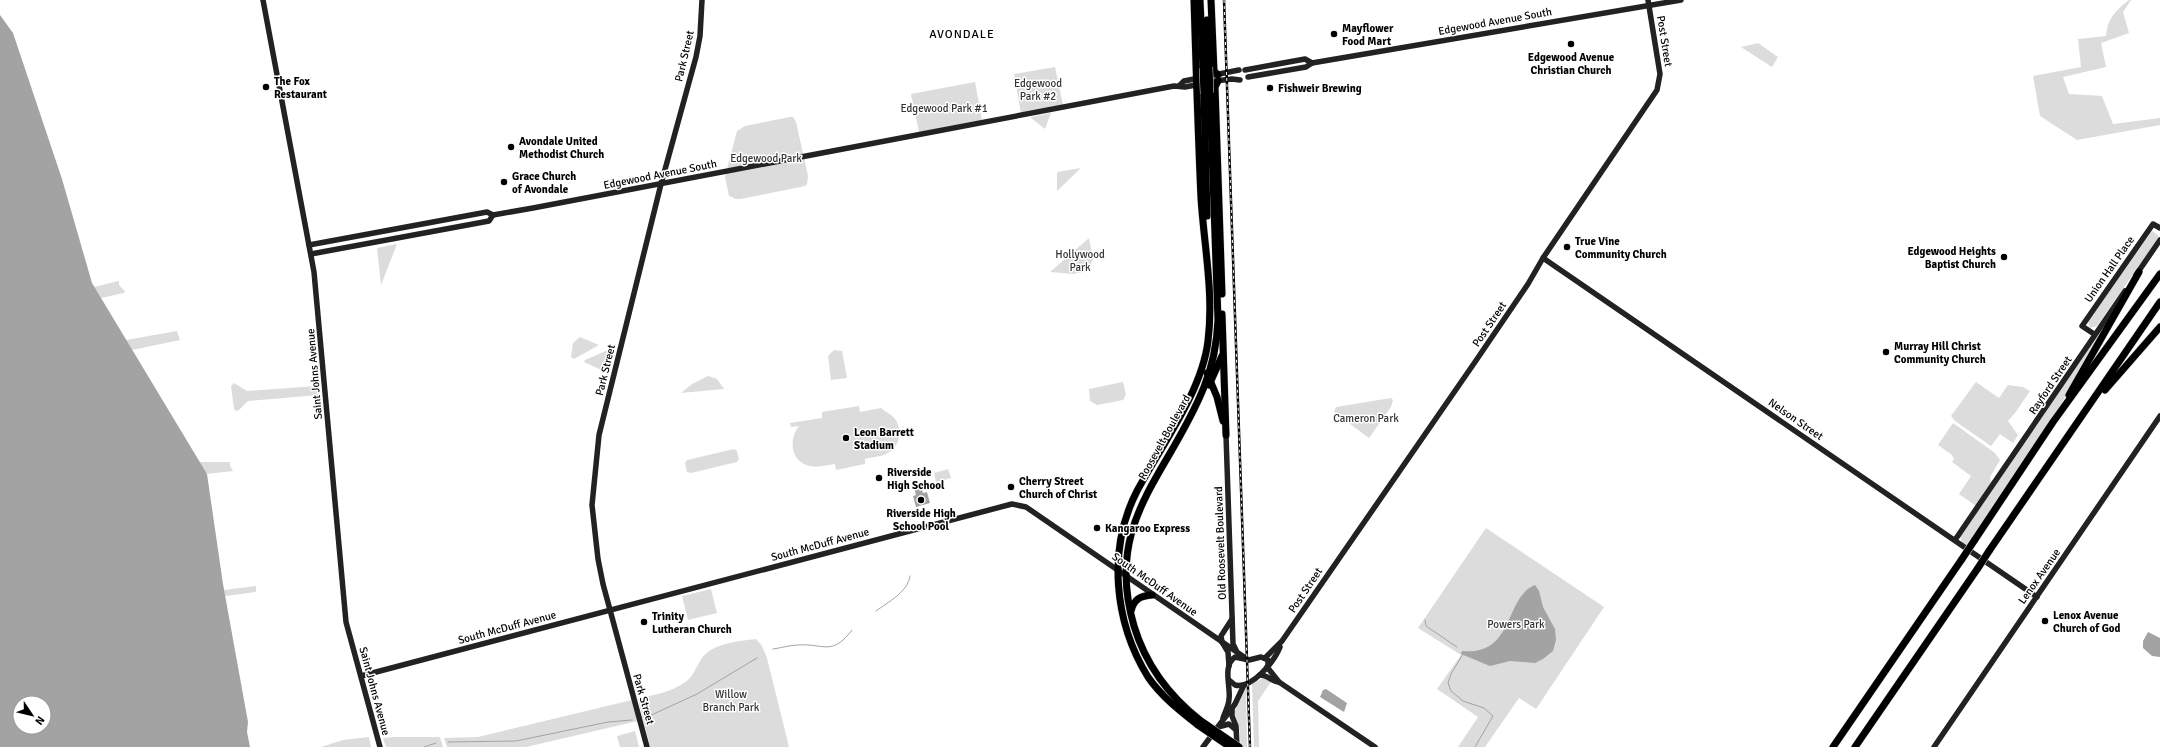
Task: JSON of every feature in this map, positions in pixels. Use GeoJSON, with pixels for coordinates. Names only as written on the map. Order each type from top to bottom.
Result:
{"type":"FeatureCollection","features":[{"type":"Feature","properties":{"kind":"highway"},"geometry":{"type":"LineString","coordinates":[[1194,0],[1202,199],[1208,271]]}},
{"type":"Feature","properties":{"kind":"highway"},"geometry":{"type":"LineString","coordinates":[[1200,0],[1206,68]]}},
{"type":"Feature","properties":{"kind":"highway"},"geometry":{"type":"LineString","coordinates":[[1206,0],[1208,271]]}},
{"type":"Feature","properties":{"kind":"highway"},"geometry":{"type":"LineString","coordinates":[[1211,0],[1214,71],[1218,78],[1215,87],[1226,435]]}},
{"type":"Feature","properties":{"kind":"highway","name":"Roosevelt Boulevard"},"geometry":{"type":"LineString","coordinates":[[1207,93],[1218,320],[1215,348],[1209,379],[1140,508],[1131,535],[1126,577],[1131,613],[1150,666],[1178,701],[1200,723],[1238,747]]}},
{"type":"Feature","properties":{"kind":"highway","name":"Roosevelt Boulevard"},"geometry":{"type":"LineString","coordinates":[[1208,271],[1210,309],[1205,355],[1197,380],[1188,399],[1136,494],[1123,535],[1119,572],[1119,595],[1125,626],[1149,678],[1165,697],[1230,747]]}},
{"type":"Feature","properties":{"kind":"highway"},"geometry":{"type":"LineString","coordinates":[[2053,422],[2139,272]]}},
{"type":"Feature","properties":{"kind":"highway"},"geometry":{"type":"LineString","coordinates":[[1833,747],[1962,559],[2053,422],[2160,274]]}},
{"type":"Feature","properties":{"kind":"highway"},"geometry":{"type":"LineString","coordinates":[[1855,747],[2160,302]]}},
{"type":"Feature","properties":{"kind":"highway"},"geometry":{"type":"LineString","coordinates":[[2062,445],[2103,392],[2160,327]]}},
{"type":"Feature","properties":{"kind":"highway"},"geometry":{"type":"LineString","coordinates":[[1209,379],[1221,359],[1224,347]]}},
{"type":"Feature","properties":{"kind":"highway"},"geometry":{"type":"LineString","coordinates":[[1205,355],[1209,379],[1226,435]]}},
{"type":"Feature","properties":{"kind":"highway"},"geometry":{"type":"LineString","coordinates":[[1131,613],[1133,603],[1136,600],[1143,596],[1152,595]]}},
{"type":"Feature","properties":{"kind":"main road","name":"Saint Johns Avenue"},"geometry":{"type":"LineString","coordinates":[[263,0],[311,254],[318,314],[346,622],[380,747]]}},
{"type":"Feature","properties":{"kind":"main road","name":"Park Street"},"geometry":{"type":"LineString","coordinates":[[647,747],[610,610],[598,559],[592,505],[599,435],[661,184],[697,52],[700,36],[702,0]]}},
{"type":"Feature","properties":{"kind":"main road","name":"Edgewood Avenue South"},"geometry":{"type":"LineString","coordinates":[[309,245],[487,212],[493,215],[661,184],[1179,86],[1184,81],[1197,82],[1218,78],[1242,70],[1305,60],[1312,62],[1648,3],[1681,0]]}},
{"type":"Feature","properties":{"kind":"main road","name":"Post Street"},"geometry":{"type":"LineString","coordinates":[[1265,658],[1282,641],[1475,362],[1528,284],[1543,258],[1658,89],[1660,74],[1648,3]]}},
{"type":"Feature","properties":{"kind":"main road","name":"Edgewood Avenue South"},"geometry":{"type":"LineString","coordinates":[[1218,78],[1244,81],[1248,77],[1306,67],[1312,62]]}},
{"type":"Feature","properties":{"kind":"main road"},"geometry":{"type":"LineString","coordinates":[[1240,80],[1238,76],[1242,70],[1248,77]]}},
{"type":"Feature","properties":{"kind":"main road","name":"Edgewood Avenue South"},"geometry":{"type":"LineString","coordinates":[[311,254],[489,221],[493,215]]}},
{"type":"Feature","properties":{"kind":"main road","name":"Union Hall Place"},"geometry":{"type":"LineString","coordinates":[[2094,334],[2082,326],[2153,224],[2160,228]]}},
{"type":"Feature","properties":{"kind":"main road","name":"Rayford Street"},"geometry":{"type":"LineString","coordinates":[[1955,540],[2091,342],[2094,334],[2139,272],[2160,240]]}},
{"type":"Feature","properties":{"kind":"main road","name":"Nelson Street"},"geometry":{"type":"LineString","coordinates":[[1543,258],[2037,597]]}},
{"type":"Feature","properties":{"kind":"main road","name":"Lenox Avenue"},"geometry":{"type":"LineString","coordinates":[[1934,747],[2160,416]]}},
{"type":"Feature","properties":{"kind":"main road","name":"Old Roosevelt Boulevard"},"geometry":{"type":"LineString","coordinates":[[1226,435],[1234,644],[1236,651]]}},
{"type":"Feature","properties":{"kind":"main road","name":"South McDuff Avenue"},"geometry":{"type":"LineString","coordinates":[[361,676],[1012,504],[1026,507],[1247,659]]}},
{"type":"Feature","properties":{"kind":"main road"},"geometry":{"type":"LineString","coordinates":[[1223,718],[1230,698],[1228,680],[1228,652],[1222,642],[1221,636],[1233,617]]}},
{"type":"Feature","properties":{"kind":"main road","name":"Post Street"},"geometry":{"type":"LineString","coordinates":[[1244,685],[1260,675],[1267,667],[1278,652],[1282,641]]}},
{"type":"Feature","properties":{"kind":"main road"},"geometry":{"type":"LineString","coordinates":[[1229,668],[1230,663],[1234,658],[1265,658],[1268,661],[1267,667],[1280,682],[1375,747]]}},
{"type":"Feature","properties":{"kind":"main road"},"geometry":{"type":"LineString","coordinates":[[1260,675],[1265,675],[1276,682],[1280,682]]}},
{"type":"Feature","properties":{"kind":"main road"},"geometry":{"type":"LineString","coordinates":[[1228,680],[1235,686],[1244,685]]}},
{"type":"Feature","properties":{"kind":"main road"},"geometry":{"type":"LineString","coordinates":[[1203,747],[1223,718],[1232,708],[1244,685]]}},
{"type":"Feature","properties":{"kind":"main road"},"geometry":{"type":"LineString","coordinates":[[1232,708],[1238,747]]}},
{"type":"Feature","properties":{"kind":"main road"},"geometry":{"type":"LineString","coordinates":[[1217,727],[1229,724],[1236,730]]}},
{"type":"Feature","properties":{"kind":"green space"},"geometry":{"type":"Polygon","coordinates":[[[2129,0],[2131,0],[2123,12],[2129,33],[2101,43],[2106,67],[2063,77],[2069,94],[2102,96],[2113,124],[2160,118],[2160,125],[2077,140],[2040,116],[2033,76],[2081,67],[2078,39],[2106,36],[2108,25],[2113,15],[2129,0]]]}},
{"type":"Feature","properties":{"kind":"green space"},"geometry":{"type":"Polygon","coordinates":[[[1758,43],[1778,57],[1772,67],[1741,47],[1758,43]]]}},
{"type":"Feature","properties":{"kind":"green space","name":"Edgewood Park #2"},"geometry":{"type":"Polygon","coordinates":[[[1055,67],[1063,105],[1021,113],[1014,74],[1055,67]]]}},
{"type":"Feature","properties":{"kind":"green space","name":"Edgewood Park #1"},"geometry":{"type":"Polygon","coordinates":[[[975,82],[982,120],[919,132],[911,94],[975,82]]]}},
{"type":"Feature","properties":{"kind":"green space"},"geometry":{"type":"Polygon","coordinates":[[[1051,113],[1045,129],[1031,118],[1031,117],[1051,113]]]}},
{"type":"Feature","properties":{"kind":"green space","name":"Edgewood Park"},"geometry":{"type":"Polygon","coordinates":[[[793,117],[796,122],[808,176],[807,184],[805,186],[741,199],[736,199],[729,196],[725,177],[737,131],[745,126],[793,117]]]}},
{"type":"Feature","properties":{"kind":"green space"},"geometry":{"type":"Polygon","coordinates":[[[1081,168],[1058,190],[1057,190],[1057,172],[1081,168]]]}},
{"type":"Feature","properties":{"kind":"green space"},"geometry":{"type":"Polygon","coordinates":[[[2152,231],[2158,235],[2158,238],[2097,326],[2090,328],[2088,321],[2152,231]]]}},
{"type":"Feature","properties":{"kind":"green space","name":"Hollywood Park"},"geometry":{"type":"Polygon","coordinates":[[[1089,238],[1093,259],[1090,266],[1084,272],[1074,274],[1050,272],[1089,238]]]}},
{"type":"Feature","properties":{"kind":"green space"},"geometry":{"type":"Polygon","coordinates":[[[397,244],[381,285],[377,248],[397,244]]]}},
{"type":"Feature","properties":{"kind":"green space"},"geometry":{"type":"Polygon","coordinates":[[[119,281],[119,285],[125,291],[124,293],[101,298],[94,287],[119,281]]]}},
{"type":"Feature","properties":{"kind":"green space"},"geometry":{"type":"Polygon","coordinates":[[[2114,309],[2049,426],[1968,547],[1962,542],[1960,536],[2114,309]]]}},
{"type":"Feature","properties":{"kind":"green space"},"geometry":{"type":"Polygon","coordinates":[[[177,331],[180,340],[132,350],[126,340],[177,331]]]}},
{"type":"Feature","properties":{"kind":"green space"},"geometry":{"type":"Polygon","coordinates":[[[580,337],[599,345],[574,359],[571,357],[573,343],[580,337]]]}},
{"type":"Feature","properties":{"kind":"green space"},"geometry":{"type":"Polygon","coordinates":[[[615,347],[608,373],[584,362],[585,360],[615,347]]]}},
{"type":"Feature","properties":{"kind":"green space"},"geometry":{"type":"Polygon","coordinates":[[[834,350],[842,351],[847,378],[831,380],[828,356],[834,350]]]}},
{"type":"Feature","properties":{"kind":"green space"},"geometry":{"type":"Polygon","coordinates":[[[708,376],[717,379],[724,389],[681,393],[692,384],[708,376]]]}},
{"type":"Feature","properties":{"kind":"green space"},"geometry":{"type":"Polygon","coordinates":[[[1123,382],[1126,395],[1123,400],[1097,405],[1090,401],[1089,389],[1123,382]]]}},
{"type":"Feature","properties":{"kind":"green space"},"geometry":{"type":"Polygon","coordinates":[[[1976,382],[1999,398],[2008,385],[2023,387],[2030,391],[2008,421],[2018,435],[2013,443],[2000,434],[1991,446],[1955,421],[1951,416],[1976,382]]]}},
{"type":"Feature","properties":{"kind":"green space"},"geometry":{"type":"Polygon","coordinates":[[[234,383],[247,391],[317,386],[318,395],[248,401],[236,411],[234,409],[231,386],[234,383]]]}},
{"type":"Feature","properties":{"kind":"green space","name":"Cameron Park"},"geometry":{"type":"Polygon","coordinates":[[[1391,398],[1393,400],[1391,407],[1369,438],[1334,412],[1336,407],[1391,398]]]}},
{"type":"Feature","properties":{"kind":"green space","name":"Leon Barrett Stadium"},"geometry":{"type":"Polygon","coordinates":[[[859,406],[860,412],[881,408],[895,419],[898,424],[900,434],[894,448],[881,456],[865,459],[865,464],[836,470],[835,464],[813,467],[804,464],[799,460],[793,450],[793,438],[799,426],[791,427],[790,423],[822,418],[822,412],[859,406]]]}},
{"type":"Feature","properties":{"kind":"green space"},"geometry":{"type":"Polygon","coordinates":[[[1953,423],[1995,453],[2000,460],[1990,477],[1991,484],[1976,506],[1959,494],[1971,476],[1952,462],[1954,459],[1952,455],[1938,445],[1953,423]]]}},
{"type":"Feature","properties":{"kind":"green space"},"geometry":{"type":"Polygon","coordinates":[[[734,449],[737,451],[739,459],[737,462],[691,473],[687,472],[685,463],[687,460],[734,449]]]}},
{"type":"Feature","properties":{"kind":"green space"},"geometry":{"type":"Polygon","coordinates":[[[199,462],[230,462],[230,466],[233,471],[207,474],[199,462]]]}},
{"type":"Feature","properties":{"kind":"green space"},"geometry":{"type":"Polygon","coordinates":[[[948,469],[951,478],[936,482],[934,473],[948,469]]]}},
{"type":"Feature","properties":{"kind":"green space","name":"Powers Park"},"geometry":{"type":"Polygon","coordinates":[[[1486,528],[1604,607],[1536,709],[1519,698],[1485,747],[1458,747],[1478,717],[1437,689],[1461,655],[1418,628],[1486,528]]]}},
{"type":"Feature","properties":{"kind":"green space"},"geometry":{"type":"Polygon","coordinates":[[[256,586],[256,592],[225,596],[224,590],[256,586]]]}},
{"type":"Feature","properties":{"kind":"green space"},"geometry":{"type":"Polygon","coordinates":[[[711,589],[717,613],[688,620],[682,596],[711,589]]]}},
{"type":"Feature","properties":{"kind":"green space","name":"Willow Branch Park"},"geometry":{"type":"Polygon","coordinates":[[[756,639],[762,646],[767,658],[789,747],[650,747],[638,699],[668,691],[687,681],[693,675],[702,658],[713,649],[727,644],[756,639]]]}},
{"type":"Feature","properties":{"kind":"green space"},"geometry":{"type":"Polygon","coordinates":[[[1264,678],[1271,682],[1258,701],[1259,747],[1254,747],[1252,683],[1264,678]]]}},
{"type":"Feature","properties":{"kind":"green space"},"geometry":{"type":"Polygon","coordinates":[[[1246,688],[1247,747],[1241,747],[1239,726],[1234,712],[1246,688]]]}},
{"type":"Feature","properties":{"kind":"green space"},"geometry":{"type":"Polygon","coordinates":[[[632,700],[638,721],[526,747],[447,747],[444,738],[478,737],[632,700]]]}},
{"type":"Feature","properties":{"kind":"green space"},"geometry":{"type":"Polygon","coordinates":[[[635,731],[639,747],[620,747],[617,736],[635,731]]]}},
{"type":"Feature","properties":{"kind":"green space"},"geometry":{"type":"Polygon","coordinates":[[[369,737],[371,747],[321,747],[343,740],[369,737]]]}},
{"type":"Feature","properties":{"kind":"green space"},"geometry":{"type":"Polygon","coordinates":[[[440,737],[443,747],[386,747],[383,738],[440,737]]]}},
{"type":"Feature","properties":{"kind":"shaded area"},"geometry":{"type":"Polygon","coordinates":[[[0,15],[13,33],[62,179],[92,283],[207,474],[223,584],[248,722],[247,732],[250,747],[0,747],[0,15]]]}},
{"type":"Feature","properties":{"kind":"shaded area","name":"Riverside High School Pool"},"geometry":{"type":"Polygon","coordinates":[[[921,486],[923,493],[927,492],[930,503],[916,507],[913,496],[916,495],[914,488],[921,486]]]}},
{"type":"Feature","properties":{"kind":"shaded area"},"geometry":{"type":"Polygon","coordinates":[[[1535,585],[1539,591],[1543,607],[1555,629],[1556,640],[1553,651],[1535,663],[1510,661],[1490,666],[1461,654],[1462,651],[1479,650],[1491,644],[1500,635],[1525,591],[1535,585]]]}},
{"type":"Feature","properties":{"kind":"shaded area"},"geometry":{"type":"Polygon","coordinates":[[[2148,632],[2160,638],[2160,657],[2152,656],[2143,648],[2143,641],[2148,632]]]}},
{"type":"Feature","properties":{"kind":"shaded area"},"geometry":{"type":"Polygon","coordinates":[[[1326,689],[1347,703],[1344,712],[1320,697],[1323,690],[1326,689]]]}},
{"type":"Feature","properties":{"kind":"waterway"},"geometry":{"type":"LineString","coordinates":[[876,611],[902,592],[906,587],[910,576]]}},
{"type":"Feature","properties":{"kind":"waterway"},"geometry":{"type":"LineString","coordinates":[[1425,620],[1426,626],[1457,647]]}},
{"type":"Feature","properties":{"kind":"waterway"},"geometry":{"type":"LineString","coordinates":[[773,649],[795,645],[833,646],[845,638],[852,630]]}},
{"type":"Feature","properties":{"kind":"waterway"},"geometry":{"type":"LineString","coordinates":[[1463,654],[1451,674],[1448,683],[1451,691],[1463,701],[1484,708],[1493,716],[1475,747]]}},
{"type":"Feature","properties":{"kind":"waterway"},"geometry":{"type":"LineString","coordinates":[[647,717],[697,694],[757,658]]}},
{"type":"Feature","properties":{"kind":"waterway"},"geometry":{"type":"LineString","coordinates":[[448,742],[516,741],[608,722],[632,720]]}},
{"type":"Feature","properties":{"kind":"waterway"},"geometry":{"type":"LineString","coordinates":[[424,747],[436,743]]}},
{"type":"Feature","properties":{"kind":"railway"},"geometry":{"type":"LineString","coordinates":[[1224,0],[1250,747]]}},
{"type":"Feature","properties":{"kind":"place","name":"Mayflower Food Mart"},"geometry":{"type":"Point","coordinates":[1334,34]}},
{"type":"Feature","properties":{"kind":"place","name":"Edgewood Avenue Christian Church"},"geometry":{"type":"Point","coordinates":[1571,44]}},
{"type":"Feature","properties":{"kind":"place","name":"The Fox Restaurant"},"geometry":{"type":"Point","coordinates":[266,87]}},
{"type":"Feature","properties":{"kind":"place","name":"Fishweir Brewing"},"geometry":{"type":"Point","coordinates":[1270,88]}},
{"type":"Feature","properties":{"kind":"place","name":"Avondale United Methodist Church"},"geometry":{"type":"Point","coordinates":[511,147]}},
{"type":"Feature","properties":{"kind":"place","name":"Grace Church of Avondale"},"geometry":{"type":"Point","coordinates":[504,182]}},
{"type":"Feature","properties":{"kind":"place","name":"True Vine Community Church"},"geometry":{"type":"Point","coordinates":[1567,247]}},
{"type":"Feature","properties":{"kind":"place","name":"Edgewood Heights Baptist Church"},"geometry":{"type":"Point","coordinates":[2004,257]}},
{"type":"Feature","properties":{"kind":"place","name":"Murray Hill Christ Community Church"},"geometry":{"type":"Point","coordinates":[1886,352]}},
{"type":"Feature","properties":{"kind":"place","name":"Leon Barrett Stadium"},"geometry":{"type":"Point","coordinates":[846,438]}},
{"type":"Feature","properties":{"kind":"place","name":"Riverside High School"},"geometry":{"type":"Point","coordinates":[879,478]}},
{"type":"Feature","properties":{"kind":"place","name":"Cherry Street Church of Christ"},"geometry":{"type":"Point","coordinates":[1011,487]}},
{"type":"Feature","properties":{"kind":"place","name":"Riverside High School Pool"},"geometry":{"type":"Point","coordinates":[921,500]}},
{"type":"Feature","properties":{"kind":"place","name":"Kangaroo Express"},"geometry":{"type":"Point","coordinates":[1097,528]}},
{"type":"Feature","properties":{"kind":"place","name":"Lenox Avenue Church of God"},"geometry":{"type":"Point","coordinates":[2045,621]}},
{"type":"Feature","properties":{"kind":"place","name":"Trinity Lutheran Church"},"geometry":{"type":"Point","coordinates":[644,622]}},
{"type":"Feature","properties":{"kind":"district","name":"AVONDALE"},"geometry":{"type":"Point","coordinates":[962,34]}}]}
